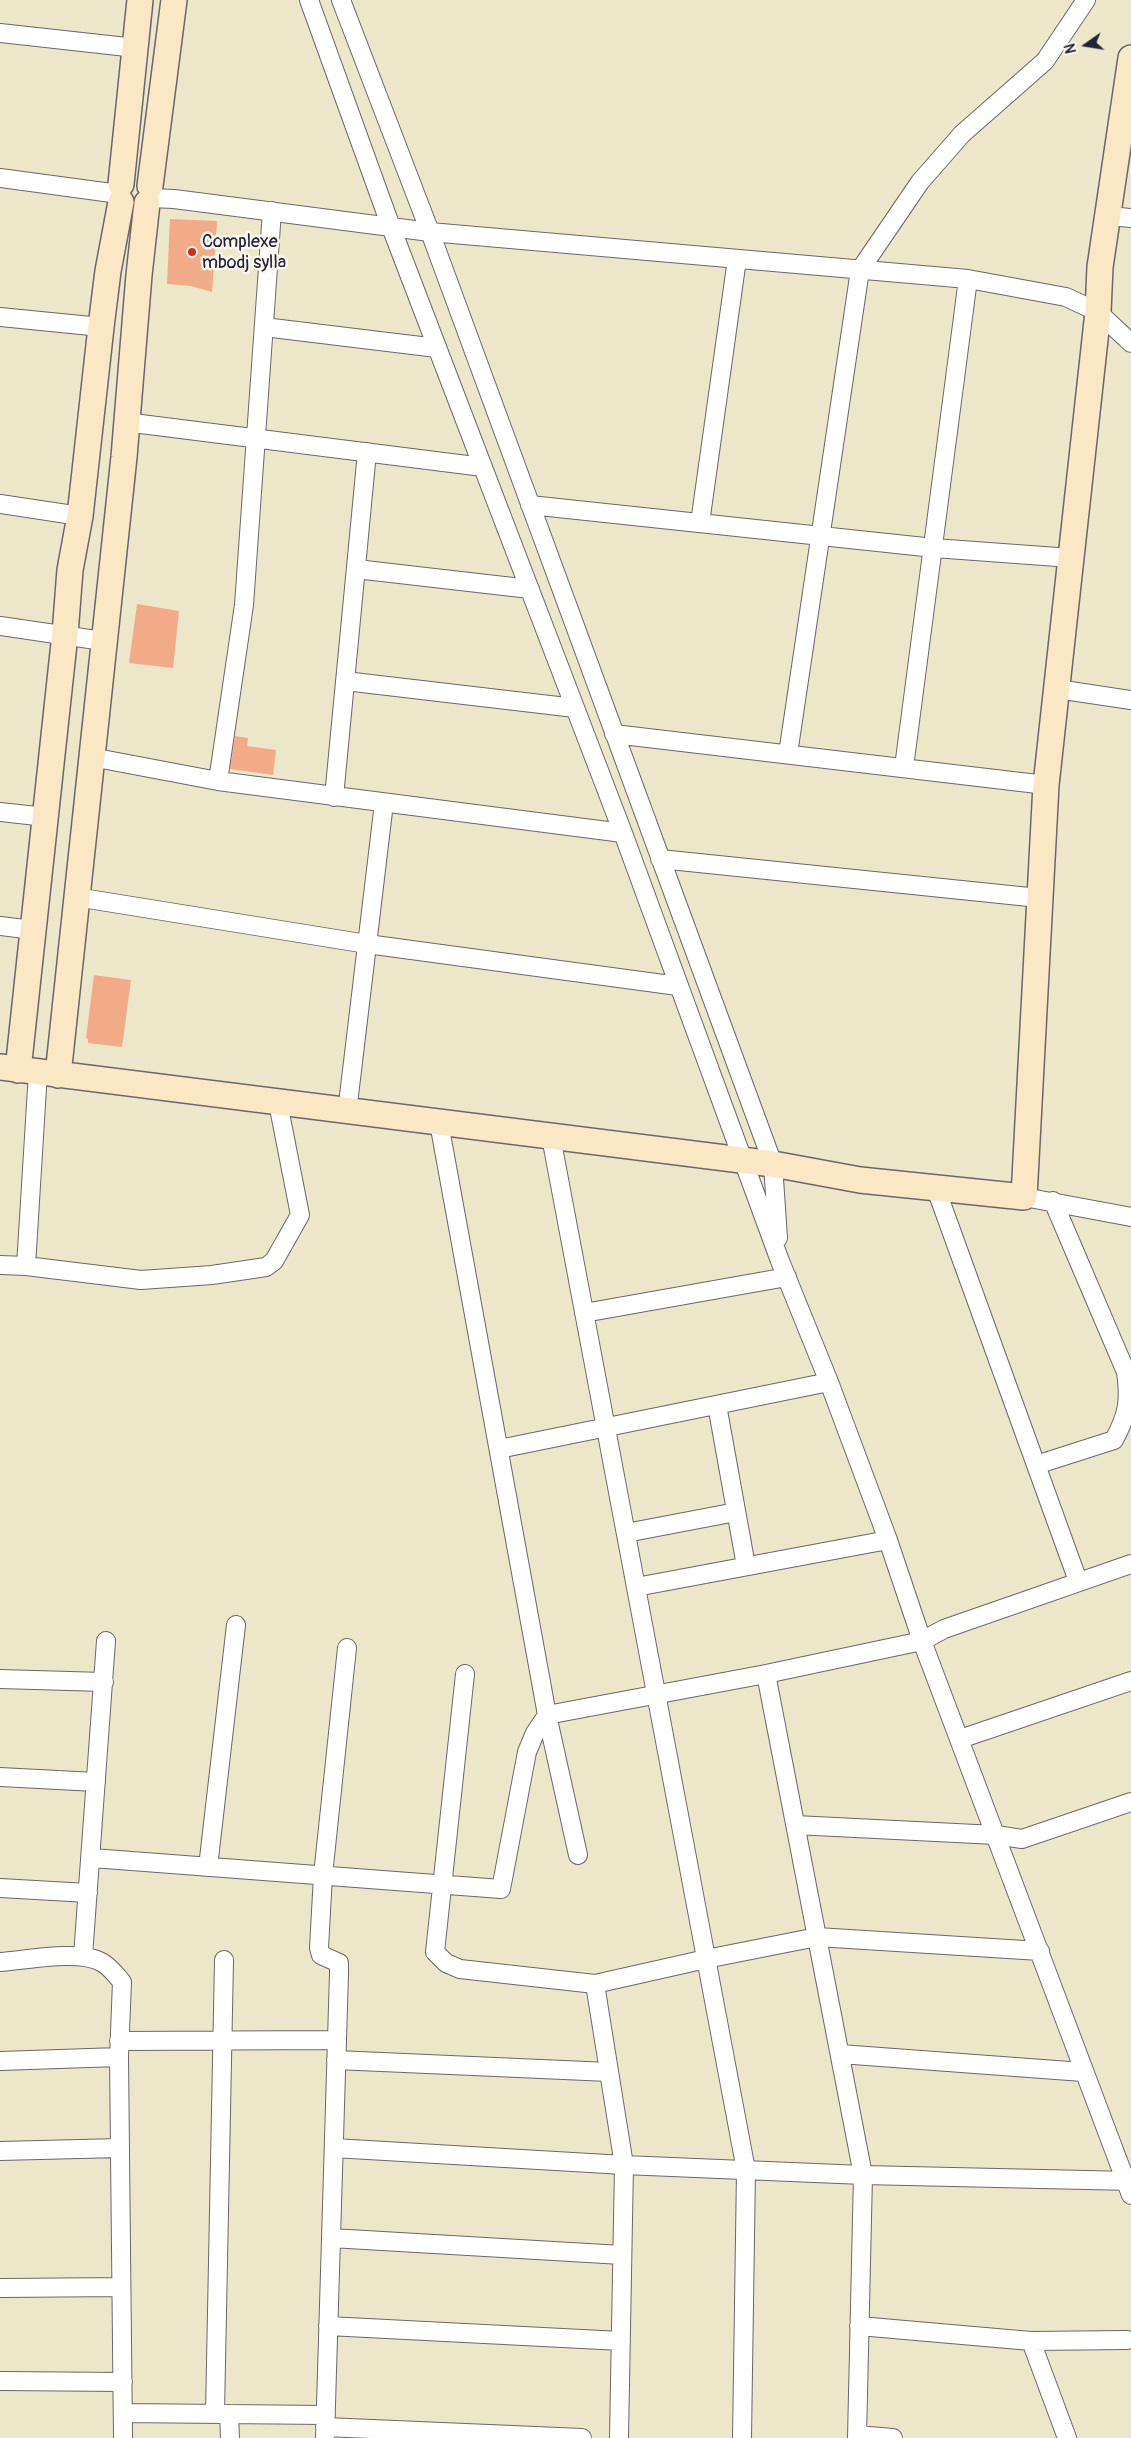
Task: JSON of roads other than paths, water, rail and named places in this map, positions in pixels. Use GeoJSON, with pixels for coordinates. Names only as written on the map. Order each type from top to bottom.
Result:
{"type":"FeatureCollection","features":[{"type":"Feature","properties":{"kind":"street"},"geometry":{"type":"LineString","coordinates":[[26,1266],[28,1071],[33,930],[66,634],[70,570],[80,516],[101,327],[120,193],[140,0]]}},
{"type":"Feature","properties":{"kind":"street"},"geometry":{"type":"LineString","coordinates":[[28,1071],[76,897],[124,457],[125,422],[149,196],[174,0]]}},
{"type":"Feature","properties":{"kind":"street"},"geometry":{"type":"LineString","coordinates":[[309,0],[391,227],[623,833],[783,1269],[829,1382],[888,1540],[922,1641],[1040,1951],[1083,2072],[1129,2186],[624,2165],[334,2148]]}},
{"type":"Feature","properties":{"kind":"street"},"geometry":{"type":"LineString","coordinates":[[341,0],[430,232],[773,1164],[783,1269]]}},
{"type":"Feature","properties":{"kind":"street"},"geometry":{"type":"LineString","coordinates":[[788,754],[860,270],[920,182],[962,134],[1045,61],[1086,0]]}},
{"type":"Feature","properties":{"kind":"street"},"geometry":{"type":"LineString","coordinates":[[0,33],[136,48]]}},
{"type":"Feature","properties":{"kind":"street"},"geometry":{"type":"LineString","coordinates":[[1024,1197],[1046,785],[1098,312],[1100,267],[1120,217],[1131,58]]}},
{"type":"Feature","properties":{"kind":"street"},"geometry":{"type":"LineString","coordinates":[[0,178],[120,193],[134,209],[149,196],[430,232],[968,279],[1066,297],[1098,312],[1131,343]]}},
{"type":"Feature","properties":{"kind":"street"},"geometry":{"type":"LineString","coordinates":[[218,781],[244,605],[272,211]]}},
{"type":"Feature","properties":{"kind":"street"},"geometry":{"type":"LineString","coordinates":[[700,523],[737,259]]}},
{"type":"Feature","properties":{"kind":"street"},"geometry":{"type":"LineString","coordinates":[[904,767],[968,279]]}},
{"type":"Feature","properties":{"kind":"street"},"geometry":{"type":"LineString","coordinates":[[0,317],[101,327]]}},
{"type":"Feature","properties":{"kind":"street"},"geometry":{"type":"LineString","coordinates":[[264,328],[437,348]]}},
{"type":"Feature","properties":{"kind":"street"},"geometry":{"type":"LineString","coordinates":[[125,422],[483,467]]}},
{"type":"Feature","properties":{"kind":"street"},"geometry":{"type":"LineString","coordinates":[[87,445],[124,457]]}},
{"type":"Feature","properties":{"kind":"street"},"geometry":{"type":"LineString","coordinates":[[334,797],[367,452]]}},
{"type":"Feature","properties":{"kind":"street"},"geometry":{"type":"LineString","coordinates":[[0,504],[80,516]]}},
{"type":"Feature","properties":{"kind":"street"},"geometry":{"type":"LineString","coordinates":[[530,505],[934,548],[1071,558]]}},
{"type":"Feature","properties":{"kind":"street"},"geometry":{"type":"LineString","coordinates":[[356,569],[530,589]]}},
{"type":"Feature","properties":{"kind":"street"},"geometry":{"type":"LineString","coordinates":[[0,626],[66,634],[103,641]]}},
{"type":"Feature","properties":{"kind":"street"},"geometry":{"type":"LineString","coordinates":[[345,681],[575,708]]}},
{"type":"Feature","properties":{"kind":"street"},"geometry":{"type":"LineString","coordinates":[[1057,689],[1131,700]]}},
{"type":"Feature","properties":{"kind":"street"},"geometry":{"type":"LineString","coordinates":[[614,734],[1046,785]]}},
{"type":"Feature","properties":{"kind":"street"},"geometry":{"type":"LineString","coordinates":[[51,768],[90,765],[623,833]]}},
{"type":"Feature","properties":{"kind":"street"},"geometry":{"type":"LineString","coordinates":[[347,1112],[384,803]]}},
{"type":"Feature","properties":{"kind":"street"},"geometry":{"type":"LineString","coordinates":[[0,812],[46,818]]}},
{"type":"Feature","properties":{"kind":"street"},"geometry":{"type":"LineString","coordinates":[[42,854],[80,861]]}},
{"type":"Feature","properties":{"kind":"street"},"geometry":{"type":"LineString","coordinates":[[660,859],[1039,898]]}},
{"type":"Feature","properties":{"kind":"street"},"geometry":{"type":"LineString","coordinates":[[76,897],[367,944],[678,986]]}},
{"type":"Feature","properties":{"kind":"street"},"geometry":{"type":"LineString","coordinates":[[0,926],[33,930]]}},
{"type":"Feature","properties":{"kind":"street"},"geometry":{"type":"LineString","coordinates":[[28,1071],[773,1164],[860,1180],[935,1186],[1024,1197],[1131,1217]]}},
{"type":"Feature","properties":{"kind":"street"},"geometry":{"type":"LineString","coordinates":[[0,1265],[26,1266],[141,1280],[212,1275],[266,1266],[274,1261],[300,1216],[278,1103]]}},
{"type":"Feature","properties":{"kind":"street"},"geometry":{"type":"LineString","coordinates":[[439,1123],[547,1715],[578,1855]]}},
{"type":"Feature","properties":{"kind":"street"},"geometry":{"type":"LineString","coordinates":[[551,1137],[746,2170],[742,2438]]}},
{"type":"Feature","properties":{"kind":"street"},"geometry":{"type":"LineString","coordinates":[[935,1186],[1078,1581]]}},
{"type":"Feature","properties":{"kind":"street"},"geometry":{"type":"LineString","coordinates":[[1036,1464],[1114,1440],[1126,1418],[1129,1395],[1128,1373],[1053,1201]]}},
{"type":"Feature","properties":{"kind":"street"},"geometry":{"type":"LineString","coordinates":[[584,1313],[783,1269]]}},
{"type":"Feature","properties":{"kind":"street"},"geometry":{"type":"LineString","coordinates":[[499,1449],[829,1382]]}},
{"type":"Feature","properties":{"kind":"street"},"geometry":{"type":"LineString","coordinates":[[717,1405],[746,1566]]}},
{"type":"Feature","properties":{"kind":"street"},"geometry":{"type":"LineString","coordinates":[[626,1533],[736,1512]]}},
{"type":"Feature","properties":{"kind":"street"},"geometry":{"type":"LineString","coordinates":[[636,1587],[888,1540]]}},
{"type":"Feature","properties":{"kind":"street"},"geometry":{"type":"LineString","coordinates":[[92,1858],[501,1889],[527,1752],[536,1732],[547,1715],[766,1674],[922,1641],[944,1629],[1131,1564]]}},
{"type":"Feature","properties":{"kind":"street"},"geometry":{"type":"LineString","coordinates":[[208,1867],[236,1626]]}},
{"type":"Feature","properties":{"kind":"street"},"geometry":{"type":"LineString","coordinates":[[83,1956],[92,1858],[106,1641]]}},
{"type":"Feature","properties":{"kind":"street"},"geometry":{"type":"LineString","coordinates":[[325,2427],[339,1963],[321,1955],[319,1948],[323,1875],[348,1648]]}},
{"type":"Feature","properties":{"kind":"street"},"geometry":{"type":"LineString","coordinates":[[465,1674],[435,1952],[446,1963],[460,1969],[492,1974],[596,1984],[706,1959],[817,1937],[1040,1951]]}},
{"type":"Feature","properties":{"kind":"street"},"geometry":{"type":"LineString","coordinates":[[766,1674],[863,2175],[857,2437],[893,2438]]}},
{"type":"Feature","properties":{"kind":"street"},"geometry":{"type":"LineString","coordinates":[[0,1679],[104,1682]]}},
{"type":"Feature","properties":{"kind":"street"},"geometry":{"type":"LineString","coordinates":[[960,1739],[1131,1681]]}},
{"type":"Feature","properties":{"kind":"street"},"geometry":{"type":"LineString","coordinates":[[0,1777],[96,1782]]}},
{"type":"Feature","properties":{"kind":"street"},"geometry":{"type":"LineString","coordinates":[[795,1825],[1022,1839],[1131,1802]]}},
{"type":"Feature","properties":{"kind":"street"},"geometry":{"type":"LineString","coordinates":[[0,1888],[88,1893]]}},
{"type":"Feature","properties":{"kind":"street"},"geometry":{"type":"LineString","coordinates":[[0,1962],[83,1956],[102,1962],[122,1982],[119,2049],[123,2438]]}},
{"type":"Feature","properties":{"kind":"street"},"geometry":{"type":"LineString","coordinates":[[224,1960],[222,2041],[222,2414],[230,2438]]}},
{"type":"Feature","properties":{"kind":"street"},"geometry":{"type":"LineString","coordinates":[[596,1984],[624,2165],[619,2438]]}},
{"type":"Feature","properties":{"kind":"street"},"geometry":{"type":"LineString","coordinates":[[0,2061],[222,2041],[336,2040]]}},
{"type":"Feature","properties":{"kind":"street"},"geometry":{"type":"LineString","coordinates":[[840,2054],[1083,2072]]}},
{"type":"Feature","properties":{"kind":"street"},"geometry":{"type":"LineString","coordinates":[[336,2060],[610,2072]]}},
{"type":"Feature","properties":{"kind":"street"},"geometry":{"type":"LineString","coordinates":[[0,2151],[120,2148]]}},
{"type":"Feature","properties":{"kind":"street"},"geometry":{"type":"LineString","coordinates":[[331,2238],[622,2255]]}},
{"type":"Feature","properties":{"kind":"street"},"geometry":{"type":"LineString","coordinates":[[0,2288],[122,2287]]}},
{"type":"Feature","properties":{"kind":"street"},"geometry":{"type":"LineString","coordinates":[[328,2326],[621,2341]]}},
{"type":"Feature","properties":{"kind":"street"},"geometry":{"type":"LineString","coordinates":[[860,2326],[1031,2341],[1127,2340]]}},
{"type":"Feature","properties":{"kind":"street"},"geometry":{"type":"LineString","coordinates":[[1031,2341],[1067,2438]]}},
{"type":"Feature","properties":{"kind":"street"},"geometry":{"type":"LineString","coordinates":[[0,2380],[123,2382]]}},
{"type":"Feature","properties":{"kind":"street"},"geometry":{"type":"LineString","coordinates":[[123,2413],[222,2414],[325,2427],[432,2435],[582,2438]]}},
{"type":"Feature","properties":{"kind":"place","name":"Complexe mbodj sylla"},"geometry":{"type":"Point","coordinates":[192,252]}}]}
